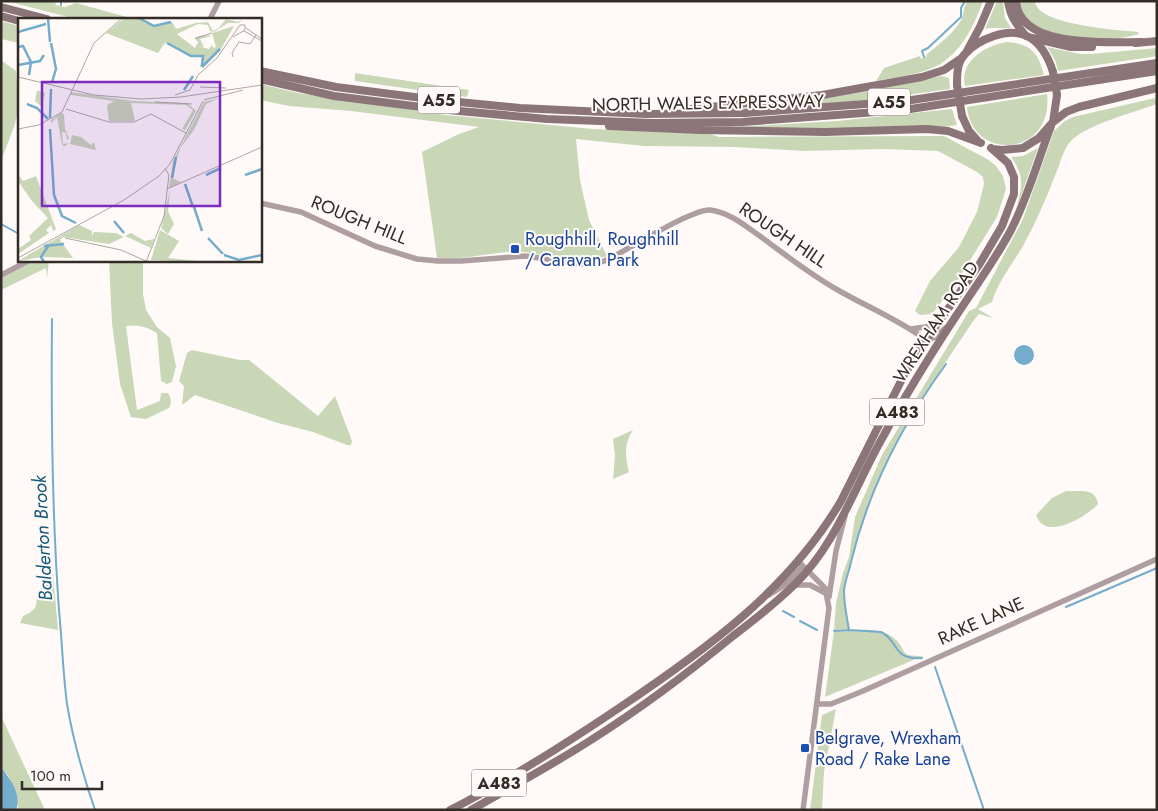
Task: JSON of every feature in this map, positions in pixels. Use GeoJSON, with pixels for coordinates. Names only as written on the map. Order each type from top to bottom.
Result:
{"type":"FeatureCollection","features":[{"type":"Feature","properties":{"kind":"highway"},"geometry":{"type":"LineString","coordinates":[[981,143],[969,131],[962,116],[958,67],[980,27],[991,1]]}},
{"type":"Feature","properties":{"kind":"highway"},"geometry":{"type":"LineString","coordinates":[[1008,1],[1014,22],[1028,37],[1040,46],[1053,72],[1057,95],[1052,124]]}},
{"type":"Feature","properties":{"kind":"highway"},"geometry":{"type":"LineString","coordinates":[[1016,1],[1018,14],[1022,20],[1039,32],[1066,40],[1090,43],[1157,41]]}},
{"type":"Feature","properties":{"kind":"highway"},"geometry":{"type":"LineString","coordinates":[[1,7],[43,18]]}},
{"type":"Feature","properties":{"kind":"highway"},"geometry":{"type":"LineString","coordinates":[[1,16],[18,21]]}},
{"type":"Feature","properties":{"kind":"highway"},"geometry":{"type":"LineString","coordinates":[[620,113],[694,109],[839,92],[922,77],[944,70],[994,36],[1008,33],[1071,47],[1091,48],[1141,42]]}},
{"type":"Feature","properties":{"kind":"highway","name":"NORTH WALES EXPRESSWAY"},"geometry":{"type":"LineString","coordinates":[[261,71],[336,87],[520,108],[620,113],[745,113],[905,101],[1157,63]]}},
{"type":"Feature","properties":{"kind":"highway","name":"NORTH WALES EXPRESSWAY"},"geometry":{"type":"LineString","coordinates":[[261,79],[334,96],[437,109],[547,119],[653,123],[742,122],[904,110],[1157,71]]}},
{"type":"Feature","properties":{"kind":"highway"},"geometry":{"type":"LineString","coordinates":[[547,119],[618,127],[700,130],[825,132],[927,129],[948,131],[991,148],[1002,150],[1023,148],[1039,138],[1060,116],[1078,107],[1157,88]]}},
{"type":"Feature","properties":{"kind":"highway","name":"WREXHAM ROAD"},"geometry":{"type":"LineString","coordinates":[[803,566],[831,537],[847,509],[882,437],[954,319],[998,253],[1012,227],[1052,124]]}},
{"type":"Feature","properties":{"kind":"highway","name":"WREXHAM ROAD"},"geometry":{"type":"LineString","coordinates":[[803,566],[841,501],[905,373],[979,265],[1002,226],[1014,194],[1014,177],[1008,162],[991,148]]}},
{"type":"Feature","properties":{"kind":"highway","name":"A483"},"geometry":{"type":"LineString","coordinates":[[471,810],[592,739],[688,672],[754,620],[794,585],[803,566]]}},
{"type":"Feature","properties":{"kind":"highway","name":"A483"},"geometry":{"type":"LineString","coordinates":[[450,810],[547,756],[626,704],[684,663],[803,566]]}},
{"type":"Feature","properties":{"kind":"street"},"geometry":{"type":"LineString","coordinates":[[210,18],[218,1]]}},
{"type":"Feature","properties":{"kind":"street","name":"ROUGH HILL"},"geometry":{"type":"LineString","coordinates":[[261,203],[301,212],[375,246],[416,258],[438,261],[461,261],[511,255],[582,264],[598,264],[692,214],[709,210],[726,214],[740,222],[802,267],[911,329],[926,340]]}},
{"type":"Feature","properties":{"kind":"street"},"geometry":{"type":"LineString","coordinates":[[1,275],[28,261]]}},
{"type":"Feature","properties":{"kind":"street"},"geometry":{"type":"LineString","coordinates":[[926,340],[936,337],[954,319]]}},
{"type":"Feature","properties":{"kind":"street"},"geometry":{"type":"LineString","coordinates":[[911,329],[932,326],[940,321]]}},
{"type":"Feature","properties":{"kind":"street"},"geometry":{"type":"LineString","coordinates":[[804,810],[829,618],[828,597],[836,551],[847,509]]}},
{"type":"Feature","properties":{"kind":"street","name":"RAKE LANE"},"geometry":{"type":"LineString","coordinates":[[817,704],[831,704],[863,691],[1157,559]]}},
{"type":"Feature","properties":{"kind":"street"},"geometry":{"type":"LineString","coordinates":[[803,566],[822,583],[828,597]]}},
{"type":"Feature","properties":{"kind":"street"},"geometry":{"type":"LineString","coordinates":[[794,585],[810,585],[828,597]]}},
{"type":"Feature","properties":{"kind":"green space"},"geometry":{"type":"Polygon","coordinates":[[[6,1],[55,1],[56,5],[65,7],[76,3],[130,18],[72,18],[6,1]]]}},
{"type":"Feature","properties":{"kind":"green space"},"geometry":{"type":"Polygon","coordinates":[[[967,1],[983,1],[968,35],[950,57],[929,69],[876,81],[884,68],[920,56],[921,59],[927,56],[955,29],[962,18],[967,1]]]}},
{"type":"Feature","properties":{"kind":"green space"},"geometry":{"type":"Polygon","coordinates":[[[997,1],[1003,1],[1005,18],[1011,28],[985,29],[997,1]]]}},
{"type":"Feature","properties":{"kind":"green space"},"geometry":{"type":"Polygon","coordinates":[[[1019,1],[1035,1],[1039,9],[1049,16],[1063,21],[1097,28],[1138,32],[1139,34],[1113,39],[1084,39],[1055,34],[1025,18],[1019,1]]]}},
{"type":"Feature","properties":{"kind":"green space"},"geometry":{"type":"Polygon","coordinates":[[[1,21],[18,26],[18,43],[1,39],[1,21]]]}},
{"type":"Feature","properties":{"kind":"green space"},"geometry":{"type":"Polygon","coordinates":[[[1007,42],[1028,47],[1039,60],[1044,75],[965,86],[964,77],[970,62],[982,51],[1007,42]]]}},
{"type":"Feature","properties":{"kind":"green space"},"geometry":{"type":"Polygon","coordinates":[[[1047,47],[1080,54],[1157,48],[1157,56],[1058,71],[1055,60],[1047,47]]]}},
{"type":"Feature","properties":{"kind":"green space"},"geometry":{"type":"Polygon","coordinates":[[[1,60],[16,71],[18,113],[1,161],[1,60]]]}},
{"type":"Feature","properties":{"kind":"green space"},"geometry":{"type":"Polygon","coordinates":[[[355,73],[469,90],[467,97],[355,81],[355,73]]]}},
{"type":"Feature","properties":{"kind":"green space"},"geometry":{"type":"Polygon","coordinates":[[[941,76],[949,78],[950,89],[844,102],[737,109],[863,92],[941,76]]]}},
{"type":"Feature","properties":{"kind":"green space"},"geometry":{"type":"Polygon","coordinates":[[[261,84],[298,93],[446,115],[593,129],[707,133],[719,137],[944,136],[987,159],[996,166],[1003,176],[1006,189],[997,217],[956,283],[932,314],[920,315],[915,311],[930,281],[959,247],[977,212],[984,184],[983,177],[977,172],[938,151],[883,149],[804,151],[735,147],[644,146],[576,139],[580,180],[589,220],[607,256],[591,261],[576,261],[524,252],[506,252],[461,258],[437,258],[422,152],[459,134],[479,127],[351,111],[289,106],[261,100],[261,84]]]}},
{"type":"Feature","properties":{"kind":"green space"},"geometry":{"type":"Polygon","coordinates":[[[1047,94],[1046,115],[1038,130],[1026,140],[1012,145],[996,144],[983,137],[972,125],[967,107],[1047,94]]]}},
{"type":"Feature","properties":{"kind":"green space"},"geometry":{"type":"Polygon","coordinates":[[[1155,98],[1157,104],[1087,130],[1068,145],[1041,210],[1023,246],[1002,280],[992,302],[978,309],[993,318],[979,314],[974,320],[919,404],[887,464],[861,526],[844,587],[844,600],[849,629],[834,630],[836,603],[849,557],[855,517],[882,455],[969,311],[976,308],[1023,219],[1054,131],[1065,121],[1073,117],[1155,98]]]}},
{"type":"Feature","properties":{"kind":"green space"},"geometry":{"type":"Polygon","coordinates":[[[952,109],[957,125],[942,127],[800,130],[719,128],[837,121],[952,109]]]}},
{"type":"Feature","properties":{"kind":"green space"},"geometry":{"type":"Polygon","coordinates":[[[1038,148],[1016,210],[1021,182],[1019,170],[1011,157],[1023,156],[1038,148]]]}},
{"type":"Feature","properties":{"kind":"green space"},"geometry":{"type":"Polygon","coordinates":[[[34,261],[49,261],[47,278],[46,268],[1,290],[1,278],[34,261]]]}},
{"type":"Feature","properties":{"kind":"green space"},"geometry":{"type":"Polygon","coordinates":[[[109,261],[143,261],[143,294],[146,310],[157,327],[170,338],[176,366],[172,382],[167,384],[161,381],[157,333],[142,326],[126,326],[137,410],[160,401],[161,393],[168,393],[171,404],[169,408],[146,419],[131,417],[120,384],[112,323],[109,261]]]}},
{"type":"Feature","properties":{"kind":"green space"},"geometry":{"type":"Polygon","coordinates":[[[192,350],[240,360],[249,360],[318,416],[335,396],[352,441],[351,445],[195,395],[182,405],[184,386],[179,381],[187,353],[192,350]]]}},
{"type":"Feature","properties":{"kind":"green space"},"geometry":{"type":"Polygon","coordinates":[[[633,430],[626,450],[629,472],[613,479],[615,456],[613,439],[633,430]]]}},
{"type":"Feature","properties":{"kind":"green space"},"geometry":{"type":"Polygon","coordinates":[[[1066,491],[1091,493],[1098,504],[1085,515],[1066,524],[1056,527],[1041,523],[1036,515],[1052,498],[1066,491]]]}},
{"type":"Feature","properties":{"kind":"green space"},"geometry":{"type":"Polygon","coordinates":[[[53,574],[58,630],[20,623],[23,616],[33,611],[41,588],[53,574]]]}},
{"type":"Feature","properties":{"kind":"green space"},"geometry":{"type":"Polygon","coordinates":[[[873,630],[885,633],[899,643],[906,654],[923,656],[825,697],[834,631],[873,630]]]}},
{"type":"Feature","properties":{"kind":"green space"},"geometry":{"type":"Polygon","coordinates":[[[836,709],[824,772],[822,810],[810,810],[822,715],[836,709]]]}},
{"type":"Feature","properties":{"kind":"green space"},"geometry":{"type":"Polygon","coordinates":[[[1,716],[45,810],[16,810],[18,807],[9,777],[1,767],[1,716]]]}},
{"type":"Feature","properties":{"kind":"water"},"geometry":{"type":"Polygon","coordinates":[[[1024,345],[1031,348],[1034,355],[1031,362],[1024,365],[1017,362],[1014,355],[1017,348],[1024,345]]]}},
{"type":"Feature","properties":{"kind":"water"},"geometry":{"type":"Polygon","coordinates":[[[1,767],[16,793],[16,810],[1,809],[1,767]]]}},
{"type":"Feature","properties":{"kind":"waterway"},"geometry":{"type":"LineString","coordinates":[[924,57],[922,51],[928,48],[961,17],[961,8],[965,1]]}},
{"type":"Feature","properties":{"kind":"waterway"},"geometry":{"type":"LineString","coordinates":[[1,224],[18,233]]}},
{"type":"Feature","properties":{"kind":"waterway","name":"Balderton Brook"},"geometry":{"type":"LineString","coordinates":[[52,319],[53,501],[64,681],[75,744],[95,810]]}},
{"type":"Feature","properties":{"kind":"waterway"},"geometry":{"type":"LineString","coordinates":[[849,630],[844,589],[867,509],[889,458],[915,410],[946,364]]}},
{"type":"Feature","properties":{"kind":"waterway"},"geometry":{"type":"LineString","coordinates":[[1066,607],[1157,568]]}},
{"type":"Feature","properties":{"kind":"waterway"},"geometry":{"type":"LineString","coordinates":[[783,611],[794,617]]}},
{"type":"Feature","properties":{"kind":"waterway"},"geometry":{"type":"LineString","coordinates":[[800,621],[817,630]]}},
{"type":"Feature","properties":{"kind":"waterway"},"geometry":{"type":"LineString","coordinates":[[834,631],[881,632],[891,640],[900,653],[912,658],[922,658]]}},
{"type":"Feature","properties":{"kind":"waterway"},"geometry":{"type":"LineString","coordinates":[[935,667],[984,810]]}},
{"type":"Feature","properties":{"kind":"place","name":"Roughhill, Roughhill / Caravan Park"},"geometry":{"type":"Point","coordinates":[515,249]}},
{"type":"Feature","properties":{"kind":"place","name":"Belgrave, Wrexham Road / Rake Lane"},"geometry":{"type":"Point","coordinates":[805,748]}}]}
